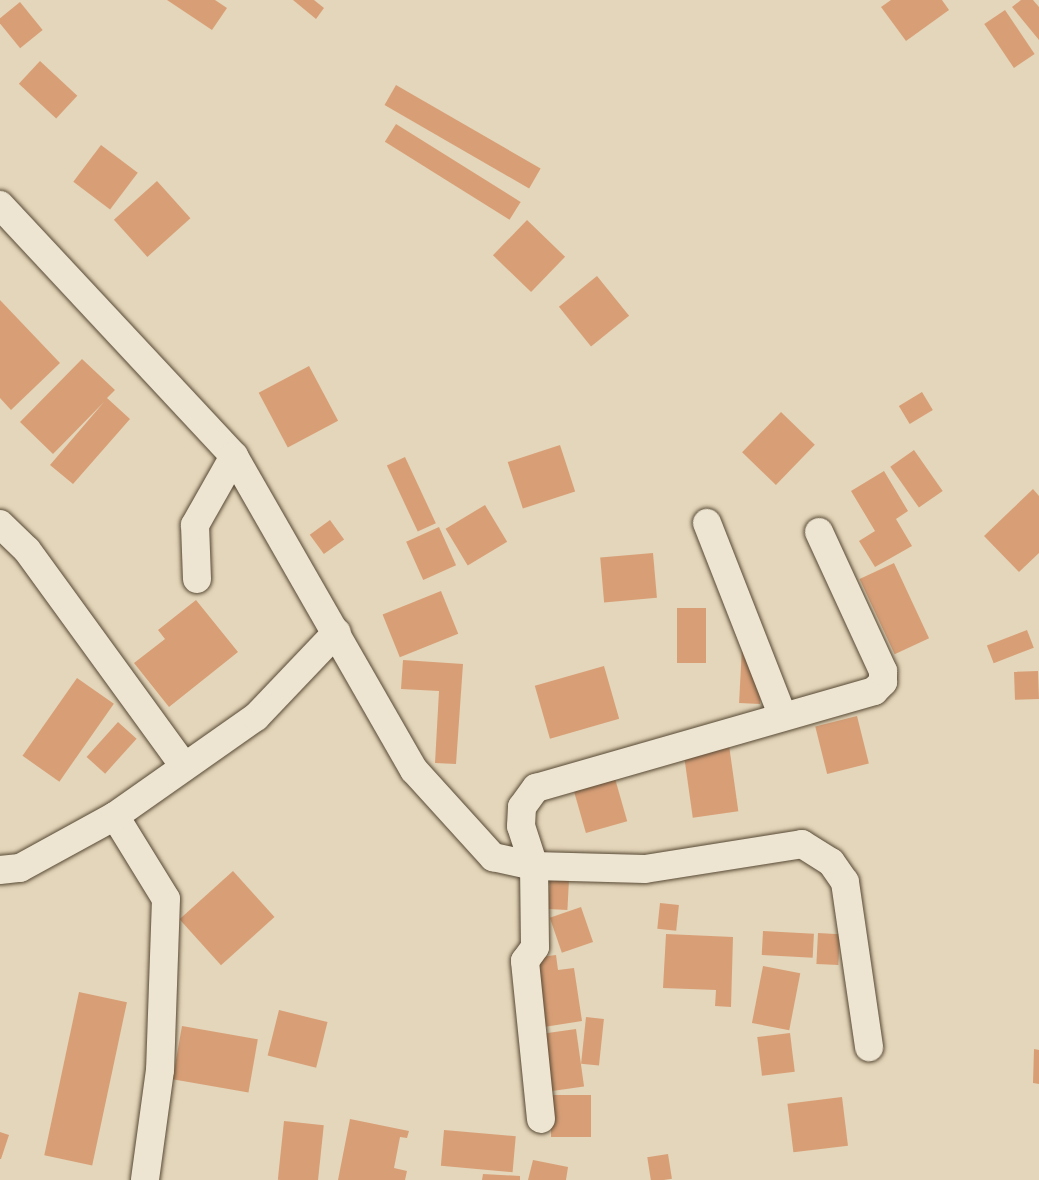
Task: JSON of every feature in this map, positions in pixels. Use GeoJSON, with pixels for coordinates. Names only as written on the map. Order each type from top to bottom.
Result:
{"type":"FeatureCollection","features":[{"type":"Feature","properties":{"kind":"street"},"geometry":{"type":"LineString","coordinates":[[0,205],[234,456],[414,770],[493,857],[534,866],[645,869],[802,844],[831,862],[845,882],[869,1047]]}},
{"type":"Feature","properties":{"kind":"street"},"geometry":{"type":"LineString","coordinates":[[197,579],[195,525],[234,456]]}},
{"type":"Feature","properties":{"kind":"street"},"geometry":{"type":"LineString","coordinates":[[707,523],[783,717]]}},
{"type":"Feature","properties":{"kind":"street"},"geometry":{"type":"LineString","coordinates":[[0,524],[27,550],[184,766]]}},
{"type":"Feature","properties":{"kind":"street"},"geometry":{"type":"LineString","coordinates":[[541,1119],[525,961],[535,947],[534,866],[521,826],[522,807],[536,788],[874,691],[883,682],[883,671],[819,532]]}},
{"type":"Feature","properties":{"kind":"street"},"geometry":{"type":"LineString","coordinates":[[0,870],[20,868],[115,816],[256,717],[337,632]]}},
{"type":"Feature","properties":{"kind":"street"},"geometry":{"type":"LineString","coordinates":[[115,816],[166,899],[160,1070],[145,1180]]}},
{"type":"Feature","properties":{"kind":"building"},"geometry":{"type":"Polygon","coordinates":[[[167,0],[215,0],[227,8],[212,30],[167,0]]]}},
{"type":"Feature","properties":{"kind":"building"},"geometry":{"type":"Polygon","coordinates":[[[293,0],[314,0],[324,8],[316,19],[293,0]]]}},
{"type":"Feature","properties":{"kind":"building"},"geometry":{"type":"Polygon","coordinates":[[[891,0],[942,0],[949,10],[906,41],[881,7],[891,0]]]}},
{"type":"Feature","properties":{"kind":"building"},"geometry":{"type":"Polygon","coordinates":[[[1021,0],[1033,0],[1039,7],[1039,40],[1012,7],[1021,0]]]}},
{"type":"Feature","properties":{"kind":"building"},"geometry":{"type":"Polygon","coordinates":[[[20,2],[43,30],[20,48],[0,23],[0,18],[20,2]]]}},
{"type":"Feature","properties":{"kind":"building"},"geometry":{"type":"Polygon","coordinates":[[[1005,10],[1035,54],[1014,68],[984,24],[1005,10]]]}},
{"type":"Feature","properties":{"kind":"building"},"geometry":{"type":"Polygon","coordinates":[[[40,61],[77,96],[56,118],[19,84],[40,61]]]}},
{"type":"Feature","properties":{"kind":"building"},"geometry":{"type":"Polygon","coordinates":[[[396,85],[541,168],[529,188],[384,105],[396,85]]]}},
{"type":"Feature","properties":{"kind":"building"},"geometry":{"type":"Polygon","coordinates":[[[396,124],[521,202],[510,220],[385,142],[396,124]]]}},
{"type":"Feature","properties":{"kind":"building"},"geometry":{"type":"Polygon","coordinates":[[[101,145],[138,173],[110,209],[73,182],[101,145]]]}},
{"type":"Feature","properties":{"kind":"building"},"geometry":{"type":"Polygon","coordinates":[[[157,181],[190,218],[147,257],[114,220],[157,181]]]}},
{"type":"Feature","properties":{"kind":"building"},"geometry":{"type":"Polygon","coordinates":[[[527,220],[565,257],[531,292],[493,255],[527,220]]]}},
{"type":"Feature","properties":{"kind":"building"},"geometry":{"type":"Polygon","coordinates":[[[597,276],[629,316],[591,346],[559,307],[597,276]]]}},
{"type":"Feature","properties":{"kind":"building"},"geometry":{"type":"Polygon","coordinates":[[[0,300],[60,363],[11,410],[0,398],[0,300]]]}},
{"type":"Feature","properties":{"kind":"building"},"geometry":{"type":"Polygon","coordinates":[[[82,359],[115,390],[107,398],[130,419],[73,484],[50,465],[104,402],[53,454],[20,422],[82,359]]]}},
{"type":"Feature","properties":{"kind":"building"},"geometry":{"type":"Polygon","coordinates":[[[309,366],[338,421],[288,448],[259,393],[309,366]]]}},
{"type":"Feature","properties":{"kind":"building"},"geometry":{"type":"Polygon","coordinates":[[[922,392],[933,410],[910,424],[899,406],[922,392]]]}},
{"type":"Feature","properties":{"kind":"building"},"geometry":{"type":"Polygon","coordinates":[[[781,412],[815,445],[776,485],[742,452],[781,412]]]}},
{"type":"Feature","properties":{"kind":"building"},"geometry":{"type":"Polygon","coordinates":[[[560,445],[575,492],[523,509],[508,462],[560,445]]]}},
{"type":"Feature","properties":{"kind":"building"},"geometry":{"type":"Polygon","coordinates":[[[914,450],[943,491],[919,508],[890,467],[914,450]]]}},
{"type":"Feature","properties":{"kind":"building"},"geometry":{"type":"Polygon","coordinates":[[[405,457],[436,523],[418,532],[387,465],[405,457]]]}},
{"type":"Feature","properties":{"kind":"building"},"geometry":{"type":"Polygon","coordinates":[[[884,471],[908,511],[896,519],[912,546],[875,567],[859,541],[875,531],[851,491],[884,471]]]}},
{"type":"Feature","properties":{"kind":"building"},"geometry":{"type":"Polygon","coordinates":[[[1033,489],[1039,496],[1039,553],[1019,572],[984,536],[1033,489]]]}},
{"type":"Feature","properties":{"kind":"building"},"geometry":{"type":"Polygon","coordinates":[[[485,505],[507,542],[468,566],[446,529],[485,505]]]}},
{"type":"Feature","properties":{"kind":"building"},"geometry":{"type":"Polygon","coordinates":[[[330,520],[344,539],[324,554],[310,535],[330,520]]]}},
{"type":"Feature","properties":{"kind":"building"},"geometry":{"type":"Polygon","coordinates":[[[439,527],[456,565],[423,580],[406,542],[439,527]]]}},
{"type":"Feature","properties":{"kind":"building"},"geometry":{"type":"Polygon","coordinates":[[[653,553],[657,598],[604,602],[600,558],[653,553]]]}},
{"type":"Feature","properties":{"kind":"building"},"geometry":{"type":"Polygon","coordinates":[[[894,563],[929,638],[895,654],[860,579],[894,563]]]}},
{"type":"Feature","properties":{"kind":"building"},"geometry":{"type":"Polygon","coordinates":[[[441,591],[458,634],[400,657],[383,615],[441,591]]]}},
{"type":"Feature","properties":{"kind":"building"},"geometry":{"type":"Polygon","coordinates":[[[196,600],[238,652],[169,707],[134,663],[165,639],[158,630],[196,600]]]}},
{"type":"Feature","properties":{"kind":"building"},"geometry":{"type":"Polygon","coordinates":[[[677,608],[706,608],[706,663],[677,663],[677,608]]]}},
{"type":"Feature","properties":{"kind":"building"},"geometry":{"type":"Polygon","coordinates":[[[1027,630],[1034,648],[994,663],[987,645],[1027,630]]]}},
{"type":"Feature","properties":{"kind":"building"},"geometry":{"type":"Polygon","coordinates":[[[742,647],[763,648],[760,704],[739,703],[742,647]]]}},
{"type":"Feature","properties":{"kind":"building"},"geometry":{"type":"Polygon","coordinates":[[[403,660],[463,664],[456,764],[435,763],[439,691],[401,689],[403,660]]]}},
{"type":"Feature","properties":{"kind":"building"},"geometry":{"type":"Polygon","coordinates":[[[604,666],[619,719],[550,739],[535,686],[604,666]]]}},
{"type":"Feature","properties":{"kind":"building"},"geometry":{"type":"Polygon","coordinates":[[[1038,671],[1039,699],[1015,700],[1014,672],[1038,671]]]}},
{"type":"Feature","properties":{"kind":"building"},"geometry":{"type":"Polygon","coordinates":[[[77,678],[114,704],[59,782],[23,756],[77,678]]]}},
{"type":"Feature","properties":{"kind":"building"},"geometry":{"type":"Polygon","coordinates":[[[857,716],[869,764],[827,774],[815,726],[857,716]]]}},
{"type":"Feature","properties":{"kind":"building"},"geometry":{"type":"Polygon","coordinates":[[[118,722],[137,739],[105,774],[87,757],[118,722]]]}},
{"type":"Feature","properties":{"kind":"building"},"geometry":{"type":"Polygon","coordinates":[[[729,745],[738,811],[693,818],[683,751],[729,745]]]}},
{"type":"Feature","properties":{"kind":"building"},"geometry":{"type":"Polygon","coordinates":[[[614,775],[627,821],[586,833],[573,787],[614,775]]]}},
{"type":"Feature","properties":{"kind":"building"},"geometry":{"type":"Polygon","coordinates":[[[233,871],[274,917],[221,965],[179,919],[233,871]]]}},
{"type":"Feature","properties":{"kind":"building"},"geometry":{"type":"Polygon","coordinates":[[[550,879],[569,880],[567,910],[548,909],[550,879]]]}},
{"type":"Feature","properties":{"kind":"building"},"geometry":{"type":"Polygon","coordinates":[[[660,903],[679,905],[676,931],[657,929],[660,903]]]}},
{"type":"Feature","properties":{"kind":"building"},"geometry":{"type":"Polygon","coordinates":[[[581,907],[593,942],[562,953],[550,918],[581,907]]]}},
{"type":"Feature","properties":{"kind":"building"},"geometry":{"type":"Polygon","coordinates":[[[763,931],[814,934],[813,958],[762,955],[763,931]]]}},
{"type":"Feature","properties":{"kind":"building"},"geometry":{"type":"Polygon","coordinates":[[[818,933],[840,934],[838,965],[816,964],[818,933]]]}},
{"type":"Feature","properties":{"kind":"building"},"geometry":{"type":"Polygon","coordinates":[[[666,934],[733,937],[731,1007],[715,1006],[716,990],[663,988],[666,934]]]}},
{"type":"Feature","properties":{"kind":"building"},"geometry":{"type":"Polygon","coordinates":[[[556,955],[558,970],[574,968],[582,1021],[544,1027],[533,958],[556,955]]]}},
{"type":"Feature","properties":{"kind":"building"},"geometry":{"type":"Polygon","coordinates":[[[763,966],[800,973],[789,1030],[752,1023],[763,966]]]}},
{"type":"Feature","properties":{"kind":"building"},"geometry":{"type":"Polygon","coordinates":[[[79,992],[127,1002],[92,1166],[44,1155],[79,992]]]}},
{"type":"Feature","properties":{"kind":"building"},"geometry":{"type":"Polygon","coordinates":[[[279,1010],[328,1022],[316,1068],[268,1056],[279,1010]]]}},
{"type":"Feature","properties":{"kind":"building"},"geometry":{"type":"Polygon","coordinates":[[[586,1017],[604,1019],[599,1066],[581,1064],[586,1017]]]}},
{"type":"Feature","properties":{"kind":"building"},"geometry":{"type":"Polygon","coordinates":[[[182,1026],[258,1039],[248,1093],[173,1079],[182,1026]]]}},
{"type":"Feature","properties":{"kind":"building"},"geometry":{"type":"Polygon","coordinates":[[[576,1029],[584,1086],[550,1091],[542,1034],[576,1029]]]}},
{"type":"Feature","properties":{"kind":"building"},"geometry":{"type":"Polygon","coordinates":[[[790,1033],[795,1072],[762,1076],[757,1037],[790,1033]]]}},
{"type":"Feature","properties":{"kind":"building"},"geometry":{"type":"Polygon","coordinates":[[[1034,1049],[1039,1050],[1039,1084],[1033,1083],[1034,1049]]]}},
{"type":"Feature","properties":{"kind":"building"},"geometry":{"type":"Polygon","coordinates":[[[551,1095],[591,1095],[591,1137],[551,1137],[551,1095]]]}},
{"type":"Feature","properties":{"kind":"building"},"geometry":{"type":"Polygon","coordinates":[[[842,1097],[848,1146],[793,1152],[787,1104],[842,1097]]]}},
{"type":"Feature","properties":{"kind":"building"},"geometry":{"type":"Polygon","coordinates":[[[350,1119],[409,1131],[407,1138],[400,1137],[394,1168],[407,1171],[405,1180],[338,1180],[350,1119]]]}},
{"type":"Feature","properties":{"kind":"building"},"geometry":{"type":"Polygon","coordinates":[[[284,1121],[324,1125],[318,1180],[278,1180],[284,1121]]]}},
{"type":"Feature","properties":{"kind":"building"},"geometry":{"type":"Polygon","coordinates":[[[444,1130],[516,1136],[513,1172],[441,1166],[444,1130]]]}},
{"type":"Feature","properties":{"kind":"building"},"geometry":{"type":"Polygon","coordinates":[[[0,1132],[9,1135],[1,1159],[0,1159],[0,1132]]]}},
{"type":"Feature","properties":{"kind":"building"},"geometry":{"type":"Polygon","coordinates":[[[668,1154],[672,1179],[651,1180],[647,1157],[668,1154]]]}},
{"type":"Feature","properties":{"kind":"building"},"geometry":{"type":"Polygon","coordinates":[[[533,1160],[568,1167],[566,1180],[528,1180],[533,1160]]]}},
{"type":"Feature","properties":{"kind":"building"},"geometry":{"type":"Polygon","coordinates":[[[483,1174],[520,1176],[520,1180],[482,1180],[483,1174]]]}}]}
